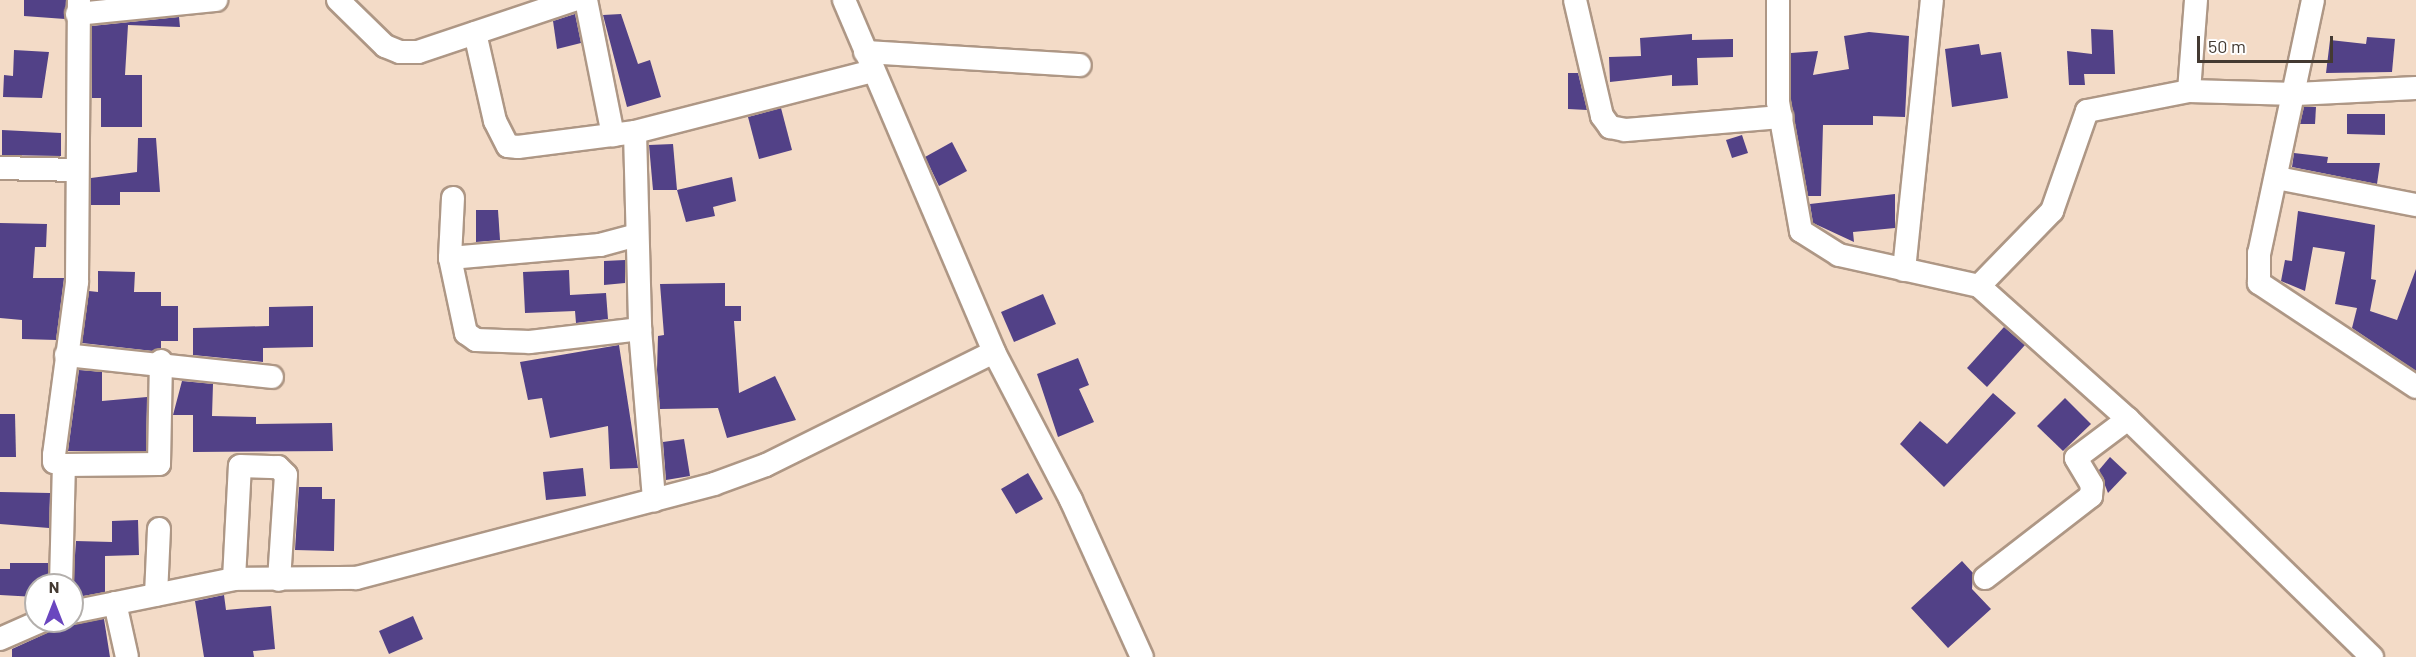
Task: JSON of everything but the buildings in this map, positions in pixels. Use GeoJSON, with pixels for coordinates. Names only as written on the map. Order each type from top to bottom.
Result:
{"type":"FeatureCollection","features":[{"type":"Feature","properties":{"kind":"street"},"geometry":{"type":"LineString","coordinates":[[161,361],[159,464],[64,465],[54,462],[77,282],[74,171],[78,7],[216,0]]}},
{"type":"Feature","properties":{"kind":"street"},"geometry":{"type":"LineString","coordinates":[[338,0],[385,46],[400,52],[417,52],[573,0]]}},
{"type":"Feature","properties":{"kind":"street"},"geometry":{"type":"LineString","coordinates":[[586,0],[624,134],[637,235],[640,329],[654,500]]}},
{"type":"Feature","properties":{"kind":"street"},"geometry":{"type":"LineString","coordinates":[[844,0],[868,61],[994,352],[1071,500],[1142,657]]}},
{"type":"Feature","properties":{"kind":"street"},"geometry":{"type":"LineString","coordinates":[[1575,0],[1602,116],[1610,127],[1625,130],[1780,117]]}},
{"type":"Feature","properties":{"kind":"street"},"geometry":{"type":"LineString","coordinates":[[1778,0],[1780,117],[1802,231],[1839,255],[1979,286],[2128,419],[2372,657]]}},
{"type":"Feature","properties":{"kind":"street"},"geometry":{"type":"LineString","coordinates":[[1905,270],[1932,0]]}},
{"type":"Feature","properties":{"kind":"street"},"geometry":{"type":"LineString","coordinates":[[2189,91],[2196,0]]}},
{"type":"Feature","properties":{"kind":"street"},"geometry":{"type":"LineString","coordinates":[[2313,0],[2296,94],[2259,253],[2259,283],[2416,387]]}},
{"type":"Feature","properties":{"kind":"street"},"geometry":{"type":"LineString","coordinates":[[475,33],[495,120],[508,146],[624,134],[868,61],[1080,65]]}},
{"type":"Feature","properties":{"kind":"street"},"geometry":{"type":"LineString","coordinates":[[1979,286],[2052,211],[2082,116],[2189,91],[2296,94],[2416,88]]}},
{"type":"Feature","properties":{"kind":"street"},"geometry":{"type":"LineString","coordinates":[[0,168],[74,171]]}},
{"type":"Feature","properties":{"kind":"street"},"geometry":{"type":"LineString","coordinates":[[2277,178],[2416,205]]}},
{"type":"Feature","properties":{"kind":"street"},"geometry":{"type":"LineString","coordinates":[[453,198],[450,258],[466,333],[476,340],[530,342],[640,329]]}},
{"type":"Feature","properties":{"kind":"street"},"geometry":{"type":"LineString","coordinates":[[450,258],[600,245],[637,235]]}},
{"type":"Feature","properties":{"kind":"street"},"geometry":{"type":"LineString","coordinates":[[84,609],[234,579],[356,578],[654,500],[766,465],[994,352]]}},
{"type":"Feature","properties":{"kind":"street"},"geometry":{"type":"LineString","coordinates":[[66,355],[161,361],[272,377]]}},
{"type":"Feature","properties":{"kind":"street"},"geometry":{"type":"LineString","coordinates":[[1985,578],[2091,496],[2092,485],[2076,458],[2128,419]]}},
{"type":"Feature","properties":{"kind":"street"},"geometry":{"type":"LineString","coordinates":[[61,573],[64,465]]}},
{"type":"Feature","properties":{"kind":"street"},"geometry":{"type":"LineString","coordinates":[[234,579],[240,466],[278,467],[286,475],[279,580]]}},
{"type":"Feature","properties":{"kind":"street"},"geometry":{"type":"LineString","coordinates":[[156,595],[159,529]]}},
{"type":"Feature","properties":{"kind":"street"},"geometry":{"type":"LineString","coordinates":[[115,603],[127,657]]}},
{"type":"Feature","properties":{"kind":"street"},"geometry":{"type":"LineString","coordinates":[[5,644],[24,632]]}}]}
